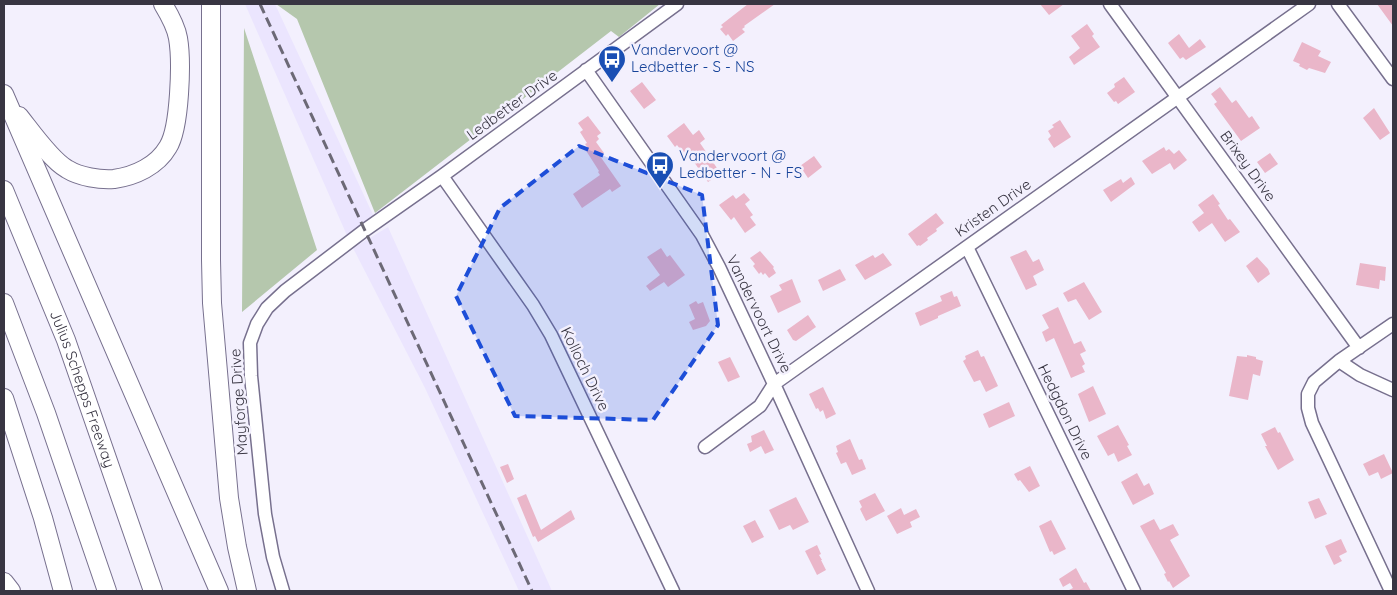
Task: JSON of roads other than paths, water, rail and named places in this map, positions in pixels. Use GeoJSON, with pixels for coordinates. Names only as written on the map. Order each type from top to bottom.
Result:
{"type":"FeatureCollection","features":[{"type":"Feature","properties":{"kind":"highway"},"geometry":{"type":"LineString","coordinates":[[6,98],[56,162],[68,170],[78,174],[108,179],[125,178],[148,167],[160,158],[168,147],[174,134],[178,112],[178,38],[175,26],[163,4]]}},
{"type":"Feature","properties":{"kind":"highway"},"geometry":{"type":"LineString","coordinates":[[211,4],[210,260],[212,303],[230,498],[237,547],[247,591]]}},
{"type":"Feature","properties":{"kind":"highway"},"geometry":{"type":"LineString","coordinates":[[6,98],[219,591]]}},
{"type":"Feature","properties":{"kind":"highway","name":"Julius Schepps Freeway"},"geometry":{"type":"LineString","coordinates":[[4,190],[69,349],[153,591]]}},
{"type":"Feature","properties":{"kind":"highway"},"geometry":{"type":"LineString","coordinates":[[4,303],[42,404],[107,591]]}},
{"type":"Feature","properties":{"kind":"highway"},"geometry":{"type":"LineString","coordinates":[[4,398],[43,518],[63,591]]}},
{"type":"Feature","properties":{"kind":"highway"},"geometry":{"type":"LineString","coordinates":[[4,582],[11,591]]}},
{"type":"Feature","properties":{"kind":"street","name":"Ledbetter Drive"},"geometry":{"type":"LineString","coordinates":[[365,230],[677,4]]}},
{"type":"Feature","properties":{"kind":"street","name":"Brixey Drive"},"geometry":{"type":"LineString","coordinates":[[1110,4],[1359,348]]}},
{"type":"Feature","properties":{"kind":"street","name":"Kristen Drive"},"geometry":{"type":"LineString","coordinates":[[705,448],[760,406],[774,384],[1309,4]]}},
{"type":"Feature","properties":{"kind":"street"},"geometry":{"type":"LineString","coordinates":[[1338,4],[1393,79]]}},
{"type":"Feature","properties":{"kind":"street","name":"Vandervoort Drive"},"geometry":{"type":"LineString","coordinates":[[586,70],[702,235],[774,384],[868,591]]}},
{"type":"Feature","properties":{"kind":"street","name":"Kolloch Drive"},"geometry":{"type":"LineString","coordinates":[[442,176],[552,335],[673,591]]}},
{"type":"Feature","properties":{"kind":"street","name":"Mayforge Drive"},"geometry":{"type":"LineString","coordinates":[[283,591],[273,557],[265,514],[251,376],[250,343],[256,324],[267,308],[285,291],[365,230]]}},
{"type":"Feature","properties":{"kind":"street","name":"Hedgdon Drive"},"geometry":{"type":"LineString","coordinates":[[967,247],[1134,591]]}},
{"type":"Feature","properties":{"kind":"street"},"geometry":{"type":"LineString","coordinates":[[1391,591],[1312,424],[1308,408],[1308,394],[1314,382],[1339,361],[1393,324]]}},
{"type":"Feature","properties":{"kind":"street"},"geometry":{"type":"LineString","coordinates":[[1339,361],[1360,375],[1393,390]]}},
{"type":"Feature","properties":{"kind":"railway"},"geometry":{"type":"LineString","coordinates":[[260,4],[532,591]]}},
{"type":"Feature","properties":{"kind":"place","name":"Vandervoort @ Ledbetter - S - NS"},"geometry":{"type":"Point","coordinates":[612,83]}},
{"type":"Feature","properties":{"kind":"place","name":"Vandervoort @ Ledbetter - N - FS"},"geometry":{"type":"Point","coordinates":[660,189]}}]}
